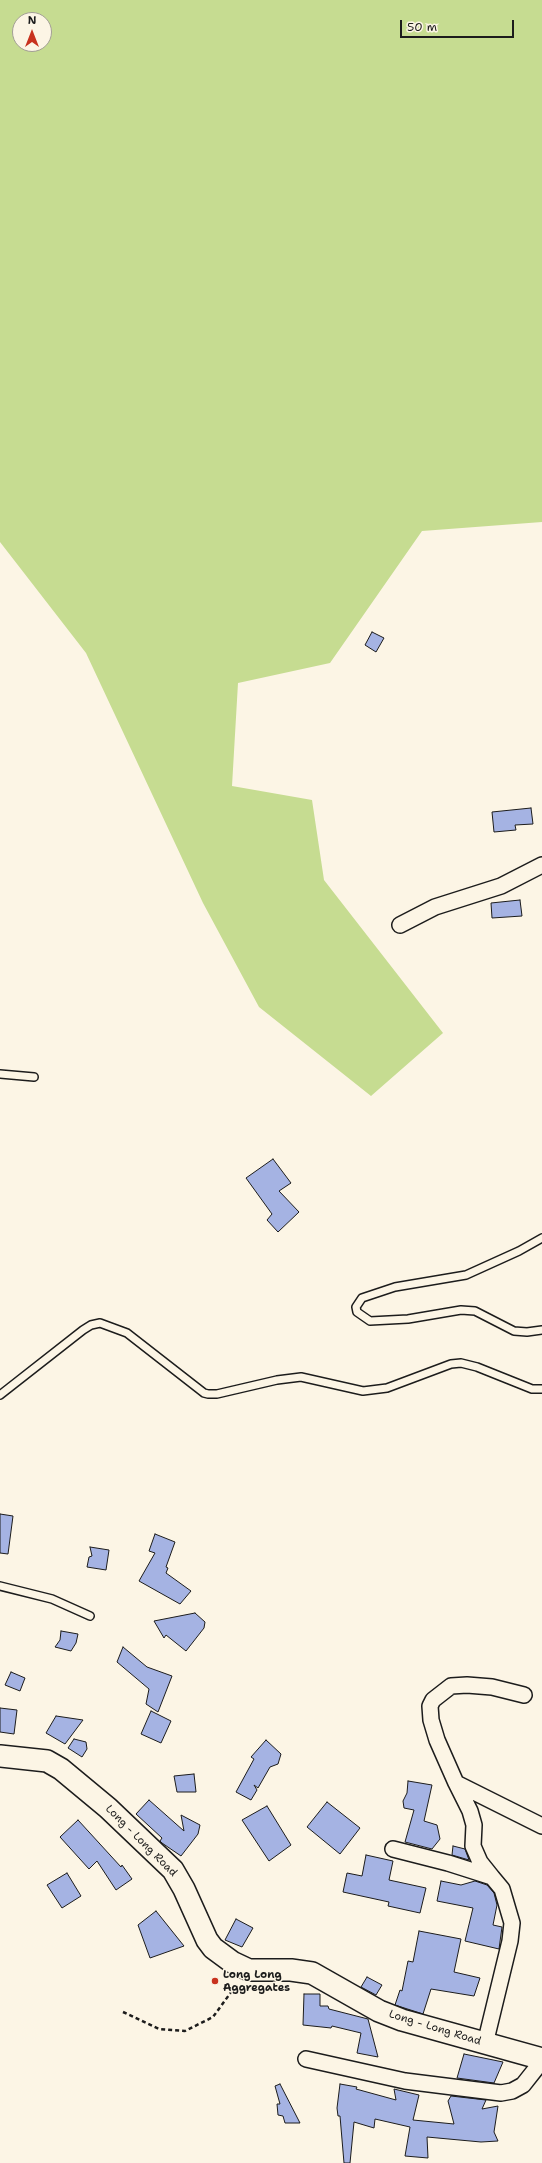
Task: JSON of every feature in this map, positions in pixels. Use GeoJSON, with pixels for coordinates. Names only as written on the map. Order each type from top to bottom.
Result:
{"type":"FeatureCollection","features":[{"type":"Feature","properties":{"kind":"main road","name":"Long - Long Road"},"geometry":{"type":"LineString","coordinates":[[0,1756],[47,1761],[60,1769],[108,1808],[172,1870],[184,1889],[201,1930],[213,1948],[232,1962],[249,1970],[291,1970],[312,1973],[324,1978],[379,2011],[402,2020],[542,2060]]}},
{"type":"Feature","properties":{"kind":"street"},"geometry":{"type":"LineString","coordinates":[[400,925],[435,907],[501,886],[542,865]]}},
{"type":"Feature","properties":{"kind":"street"},"geometry":{"type":"LineString","coordinates":[[485,2044],[510,1941],[512,1923],[502,1889],[480,1862],[473,1846],[474,1825],[470,1811],[437,1740],[431,1720],[430,1706],[433,1700],[451,1686],[467,1685],[492,1687],[524,1695]]}},
{"type":"Feature","properties":{"kind":"street"},"geometry":{"type":"LineString","coordinates":[[456,1783],[542,1826]]}},
{"type":"Feature","properties":{"kind":"street"},"geometry":{"type":"LineString","coordinates":[[393,1849],[448,1863],[492,1877]]}},
{"type":"Feature","properties":{"kind":"street"},"geometry":{"type":"LineString","coordinates":[[306,2060],[405,2081],[501,2093],[512,2091],[523,2085],[542,2060]]}},
{"type":"Feature","properties":{"kind":"lane"},"geometry":{"type":"LineString","coordinates":[[0,1074],[34,1077]]}},
{"type":"Feature","properties":{"kind":"lane"},"geometry":{"type":"LineString","coordinates":[[542,1238],[519,1251],[466,1275],[395,1287],[362,1298],[356,1307],[357,1312],[370,1321],[408,1319],[461,1310],[475,1311],[514,1331],[527,1332],[542,1330]]}},
{"type":"Feature","properties":{"kind":"lane"},"geometry":{"type":"LineString","coordinates":[[0,1395],[83,1330],[91,1325],[100,1324],[127,1333],[204,1394],[217,1394],[277,1380],[301,1377],[363,1391],[387,1388],[451,1364],[461,1363],[477,1367],[532,1389],[542,1389]]}},
{"type":"Feature","properties":{"kind":"lane"},"geometry":{"type":"LineString","coordinates":[[0,1586],[52,1599],[90,1616]]}},
{"type":"Feature","properties":{"kind":"path"},"geometry":{"type":"LineString","coordinates":[[123,2012],[159,2029],[185,2031],[213,2017],[249,1970]]}},
{"type":"Feature","properties":{"kind":"green space"},"geometry":{"type":"Polygon","coordinates":[[[0,0],[542,0],[542,522],[422,531],[330,663],[238,683],[232,786],[312,800],[324,880],[443,1033],[371,1096],[259,1007],[203,903],[86,653],[0,542],[0,0]]]}},
{"type":"Feature","properties":{"kind":"building"},"geometry":{"type":"Polygon","coordinates":[[[372,632],[384,638],[376,652],[365,645],[372,632]]]}},
{"type":"Feature","properties":{"kind":"building"},"geometry":{"type":"Polygon","coordinates":[[[531,808],[533,824],[515,825],[516,830],[494,832],[492,812],[531,808]]]}},
{"type":"Feature","properties":{"kind":"building"},"geometry":{"type":"Polygon","coordinates":[[[520,900],[522,916],[492,918],[491,903],[520,900]]]}},
{"type":"Feature","properties":{"kind":"building"},"geometry":{"type":"Polygon","coordinates":[[[273,1159],[291,1183],[279,1191],[299,1212],[278,1232],[267,1220],[272,1214],[246,1178],[273,1159]]]}},
{"type":"Feature","properties":{"kind":"building"},"geometry":{"type":"Polygon","coordinates":[[[0,1514],[13,1516],[8,1554],[0,1553],[0,1514]]]}},
{"type":"Feature","properties":{"kind":"building"},"geometry":{"type":"Polygon","coordinates":[[[155,1534],[175,1542],[166,1567],[168,1568],[166,1573],[191,1591],[180,1604],[139,1581],[155,1553],[149,1551],[155,1534]]]}},
{"type":"Feature","properties":{"kind":"building"},"geometry":{"type":"Polygon","coordinates":[[[90,1547],[109,1550],[106,1570],[87,1567],[89,1557],[92,1556],[90,1547]]]}},
{"type":"Feature","properties":{"kind":"building"},"geometry":{"type":"Polygon","coordinates":[[[195,1613],[205,1622],[204,1628],[186,1651],[166,1635],[164,1638],[154,1621],[195,1613]]]}},
{"type":"Feature","properties":{"kind":"building"},"geometry":{"type":"Polygon","coordinates":[[[61,1631],[78,1634],[76,1643],[71,1651],[55,1647],[60,1640],[61,1631]]]}},
{"type":"Feature","properties":{"kind":"building"},"geometry":{"type":"Polygon","coordinates":[[[123,1647],[147,1667],[172,1676],[158,1712],[146,1704],[149,1689],[117,1662],[123,1647]]]}},
{"type":"Feature","properties":{"kind":"building"},"geometry":{"type":"Polygon","coordinates":[[[11,1672],[25,1678],[20,1691],[5,1685],[11,1672]]]}},
{"type":"Feature","properties":{"kind":"building"},"geometry":{"type":"Polygon","coordinates":[[[0,1708],[17,1710],[14,1734],[0,1732],[0,1708]]]}},
{"type":"Feature","properties":{"kind":"building"},"geometry":{"type":"Polygon","coordinates":[[[151,1711],[171,1721],[161,1743],[141,1734],[151,1711]]]}},
{"type":"Feature","properties":{"kind":"building"},"geometry":{"type":"Polygon","coordinates":[[[56,1716],[83,1720],[65,1744],[46,1733],[56,1716]]]}},
{"type":"Feature","properties":{"kind":"building"},"geometry":{"type":"Polygon","coordinates":[[[74,1739],[86,1742],[87,1749],[82,1757],[68,1748],[74,1739]]]}},
{"type":"Feature","properties":{"kind":"building"},"geometry":{"type":"Polygon","coordinates":[[[266,1740],[281,1754],[278,1764],[270,1767],[258,1788],[254,1785],[257,1790],[251,1800],[236,1792],[254,1759],[251,1757],[266,1740]]]}},
{"type":"Feature","properties":{"kind":"building"},"geometry":{"type":"Polygon","coordinates":[[[194,1774],[196,1792],[177,1792],[174,1776],[194,1774]]]}},
{"type":"Feature","properties":{"kind":"building"},"geometry":{"type":"Polygon","coordinates":[[[408,1781],[432,1785],[424,1821],[437,1825],[440,1839],[432,1849],[405,1842],[414,1810],[404,1808],[403,1801],[407,1793],[408,1781]]]}},
{"type":"Feature","properties":{"kind":"building"},"geometry":{"type":"Polygon","coordinates":[[[149,1800],[184,1831],[181,1815],[200,1825],[198,1834],[181,1856],[162,1843],[160,1841],[162,1838],[136,1814],[149,1800]]]}},
{"type":"Feature","properties":{"kind":"building"},"geometry":{"type":"Polygon","coordinates":[[[327,1802],[360,1828],[340,1854],[307,1827],[327,1802]]]}},
{"type":"Feature","properties":{"kind":"building"},"geometry":{"type":"Polygon","coordinates":[[[267,1806],[291,1845],[269,1861],[242,1820],[267,1806]]]}},
{"type":"Feature","properties":{"kind":"building"},"geometry":{"type":"Polygon","coordinates":[[[78,1820],[121,1867],[122,1865],[132,1879],[116,1890],[97,1861],[89,1869],[60,1837],[78,1820]]]}},
{"type":"Feature","properties":{"kind":"building"},"geometry":{"type":"Polygon","coordinates":[[[453,1846],[465,1849],[469,1860],[452,1855],[453,1846]]]}},
{"type":"Feature","properties":{"kind":"building"},"geometry":{"type":"Polygon","coordinates":[[[366,1855],[393,1861],[389,1880],[426,1888],[420,1913],[388,1906],[389,1902],[343,1892],[347,1873],[362,1876],[366,1855]]]}},
{"type":"Feature","properties":{"kind":"building"},"geometry":{"type":"Polygon","coordinates":[[[67,1873],[81,1896],[62,1908],[47,1885],[67,1873]]]}},
{"type":"Feature","properties":{"kind":"building"},"geometry":{"type":"Polygon","coordinates":[[[441,1881],[461,1885],[475,1881],[487,1885],[494,1893],[497,1905],[493,1925],[502,1927],[499,1949],[465,1941],[473,1908],[437,1901],[441,1881]]]}},
{"type":"Feature","properties":{"kind":"building"},"geometry":{"type":"Polygon","coordinates":[[[156,1911],[184,1946],[150,1958],[138,1925],[156,1911]]]}},
{"type":"Feature","properties":{"kind":"building"},"geometry":{"type":"Polygon","coordinates":[[[236,1919],[253,1928],[242,1947],[225,1940],[236,1919]]]}},
{"type":"Feature","properties":{"kind":"building"},"geometry":{"type":"Polygon","coordinates":[[[419,1931],[461,1939],[454,1972],[480,1978],[474,1996],[431,1989],[423,2014],[395,2005],[400,1990],[402,1991],[408,1961],[413,1962],[419,1931]]]}},
{"type":"Feature","properties":{"kind":"building"},"geometry":{"type":"Polygon","coordinates":[[[367,1977],[382,1985],[376,1995],[361,1987],[367,1977]]]}},
{"type":"Feature","properties":{"kind":"building"},"geometry":{"type":"Polygon","coordinates":[[[304,1994],[320,1994],[320,2006],[328,2006],[329,2009],[368,2019],[378,2057],[357,2053],[361,2033],[332,2026],[331,2028],[303,2025],[304,1994]]]}},
{"type":"Feature","properties":{"kind":"building"},"geometry":{"type":"Polygon","coordinates":[[[464,2054],[503,2062],[494,2083],[457,2078],[464,2054]]]}},
{"type":"Feature","properties":{"kind":"building"},"geometry":{"type":"Polygon","coordinates":[[[280,2084],[300,2123],[285,2123],[283,2116],[278,2115],[277,2104],[280,2104],[275,2086],[280,2084]]]}},
{"type":"Feature","properties":{"kind":"building"},"geometry":{"type":"Polygon","coordinates":[[[340,2084],[357,2087],[356,2089],[396,2100],[394,2089],[419,2095],[413,2120],[454,2124],[448,2101],[451,2096],[486,2100],[482,2109],[498,2106],[494,2132],[498,2141],[481,2142],[427,2137],[428,2158],[405,2156],[410,2127],[375,2119],[374,2128],[354,2122],[350,2163],[344,2163],[340,2116],[338,2116],[337,2108],[340,2084]]]}},
{"type":"Feature","properties":{"kind":"place","name":"Long Long Aggregates"},"geometry":{"type":"Point","coordinates":[215,1981]}}]}
